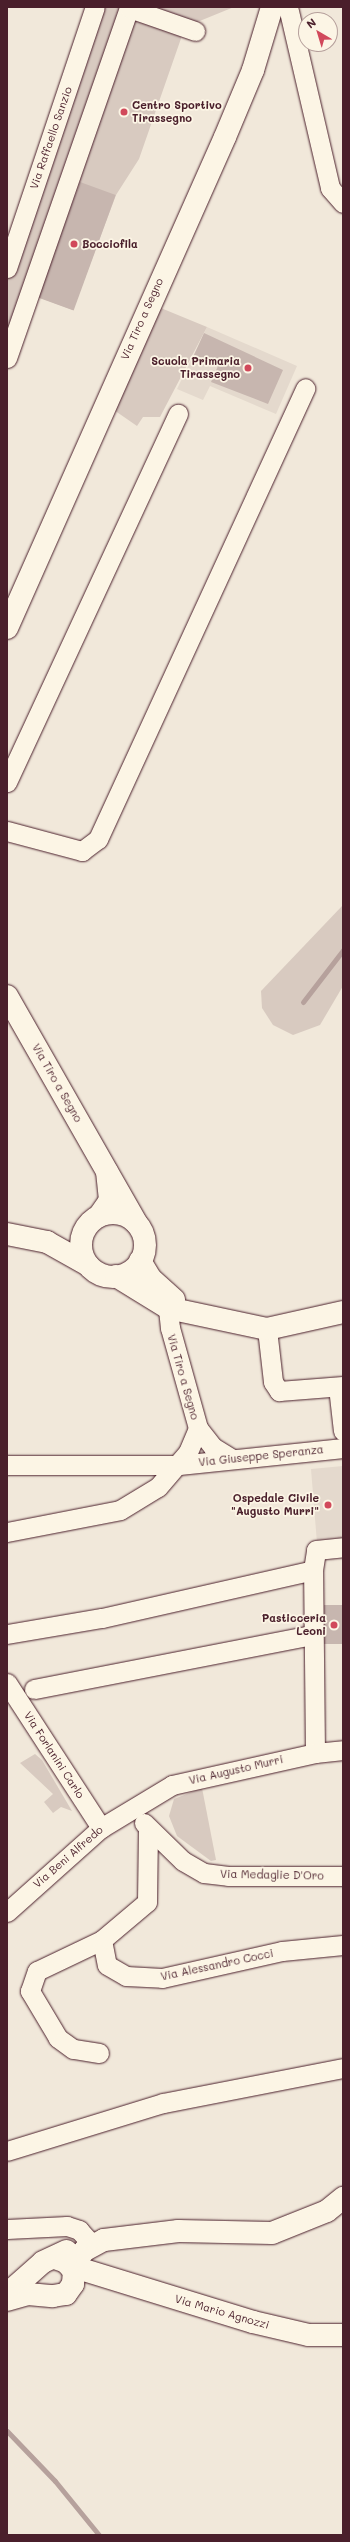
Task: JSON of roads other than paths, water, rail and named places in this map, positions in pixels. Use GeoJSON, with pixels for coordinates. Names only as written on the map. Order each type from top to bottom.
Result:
{"type":"FeatureCollection","features":[{"type":"Feature","properties":{"kind":"main road","name":"Via Tiro a Segno"},"geometry":{"type":"LineString","coordinates":[[7,628],[225,137],[253,70],[272,7]]}},
{"type":"Feature","properties":{"kind":"main road","name":"Via Tiro a Segno"},"geometry":{"type":"LineString","coordinates":[[7,996],[137,1224]]}},
{"type":"Feature","properties":{"kind":"main road","name":"Via Tiro a Segno"},"geometry":{"type":"LineString","coordinates":[[92,1222],[110,1200],[106,1169]]}},
{"type":"Feature","properties":{"kind":"main road"},"geometry":{"type":"LineString","coordinates":[[47,1242],[92,1222],[122,1214],[137,1224],[145,1244],[140,1261],[130,1271],[116,1276]]}},
{"type":"Feature","properties":{"kind":"main road"},"geometry":{"type":"LineString","coordinates":[[88,1265],[81,1247],[92,1222]]}},
{"type":"Feature","properties":{"kind":"main road"},"geometry":{"type":"LineString","coordinates":[[7,1234],[47,1242],[88,1265],[100,1274],[116,1276],[168,1308],[200,1313],[267,1329],[343,1312]]}},
{"type":"Feature","properties":{"kind":"main road"},"geometry":{"type":"LineString","coordinates":[[140,1261],[164,1294],[200,1313]]}},
{"type":"Feature","properties":{"kind":"main road"},"geometry":{"type":"LineString","coordinates":[[7,2294],[95,2241],[142,2232],[178,2231],[272,2233],[327,2211],[343,2198]]}},
{"type":"Feature","properties":{"kind":"main road"},"geometry":{"type":"LineString","coordinates":[[55,2264],[74,2278],[70,2289]]}},
{"type":"Feature","properties":{"kind":"main road"},"geometry":{"type":"LineString","coordinates":[[47,2295],[38,2286],[55,2264]]}},
{"type":"Feature","properties":{"kind":"main road","name":"Via Mario Agnozzi"},"geometry":{"type":"LineString","coordinates":[[55,2264],[104,2276],[302,2334],[343,2334]]}},
{"type":"Feature","properties":{"kind":"main road"},"geometry":{"type":"LineString","coordinates":[[7,2300],[28,2294],[59,2296],[70,2289],[104,2276]]}},
{"type":"Feature","properties":{"kind":"street","name":"Via Raffaello Sanzio"},"geometry":{"type":"LineString","coordinates":[[7,268],[95,7]]}},
{"type":"Feature","properties":{"kind":"street"},"geometry":{"type":"LineString","coordinates":[[288,7],[330,188],[343,203]]}},
{"type":"Feature","properties":{"kind":"street"},"geometry":{"type":"LineString","coordinates":[[7,358],[129,8],[195,31]]}},
{"type":"Feature","properties":{"kind":"street"},"geometry":{"type":"LineString","coordinates":[[7,831],[82,851],[98,839],[305,388]]}},
{"type":"Feature","properties":{"kind":"street"},"geometry":{"type":"LineString","coordinates":[[7,782],[178,414]]}},
{"type":"Feature","properties":{"kind":"street","name":"Via Tiro a Segno"},"geometry":{"type":"LineString","coordinates":[[168,1308],[170,1328],[198,1428],[179,1464]]}},
{"type":"Feature","properties":{"kind":"street"},"geometry":{"type":"LineString","coordinates":[[267,1329],[274,1382],[279,1391],[340,1387],[343,1431]]}},
{"type":"Feature","properties":{"kind":"street"},"geometry":{"type":"LineString","coordinates":[[198,1428],[213,1447],[232,1459]]}},
{"type":"Feature","properties":{"kind":"street","name":"Via Giuseppe Speranza"},"geometry":{"type":"LineString","coordinates":[[7,1465],[179,1464],[343,1448]]}},
{"type":"Feature","properties":{"kind":"street"},"geometry":{"type":"LineString","coordinates":[[7,1532],[120,1510],[158,1487],[179,1464]]}},
{"type":"Feature","properties":{"kind":"street"},"geometry":{"type":"LineString","coordinates":[[315,1753],[311,1635],[313,1570],[316,1550],[343,1547]]}},
{"type":"Feature","properties":{"kind":"street"},"geometry":{"type":"LineString","coordinates":[[7,1634],[102,1618],[313,1570]]}},
{"type":"Feature","properties":{"kind":"street"},"geometry":{"type":"LineString","coordinates":[[34,1689],[311,1635]]}},
{"type":"Feature","properties":{"kind":"street","name":"Via Forlanini Carlo"},"geometry":{"type":"LineString","coordinates":[[7,1683],[101,1828]]}},
{"type":"Feature","properties":{"kind":"street","name":"Via Augusto Murri"},"geometry":{"type":"LineString","coordinates":[[134,1807],[172,1785],[315,1753],[343,1750]]}},
{"type":"Feature","properties":{"kind":"street","name":"Via Beni Alfredo"},"geometry":{"type":"LineString","coordinates":[[7,1912],[101,1828],[134,1807]]}},
{"type":"Feature","properties":{"kind":"street","name":"Via Medaglie D'Oro"},"geometry":{"type":"LineString","coordinates":[[134,1807],[148,1830],[183,1861],[204,1873],[343,1876]]}},
{"type":"Feature","properties":{"kind":"street"},"geometry":{"type":"LineString","coordinates":[[99,2053],[73,2049],[58,2038],[30,1991],[37,1971],[102,1940],[147,1902],[148,1830]]}},
{"type":"Feature","properties":{"kind":"street","name":"Via Alessandro Cocci"},"geometry":{"type":"LineString","coordinates":[[102,1940],[107,1965],[126,1976],[162,1978],[282,1951],[343,1946]]}},
{"type":"Feature","properties":{"kind":"street"},"geometry":{"type":"LineString","coordinates":[[7,2151],[163,2103],[343,2068]]}},
{"type":"Feature","properties":{"kind":"street"},"geometry":{"type":"LineString","coordinates":[[7,2229],[67,2226],[79,2230],[95,2241]]}},
{"type":"Feature","properties":{"kind":"waterway"},"geometry":{"type":"LineString","coordinates":[[303,1002],[343,950]]}},
{"type":"Feature","properties":{"kind":"waterway"},"geometry":{"type":"LineString","coordinates":[[7,2431],[55,2481],[99,2535]]}},
{"type":"Feature","properties":{"kind":"place","name":"Centro Sportivo Tirassegno"},"geometry":{"type":"Point","coordinates":[124,112]}},
{"type":"Feature","properties":{"kind":"place","name":"Bocciofila"},"geometry":{"type":"Point","coordinates":[74,244]}},
{"type":"Feature","properties":{"kind":"place","name":"Scuola Primaria Tirassegno"},"geometry":{"type":"Point","coordinates":[248,368]}},
{"type":"Feature","properties":{"kind":"place","name":"Ospedale Civile \"Augusto Murri\""},"geometry":{"type":"Point","coordinates":[328,1505]}},
{"type":"Feature","properties":{"kind":"place","name":"Pasticceria Leoni"},"geometry":{"type":"Point","coordinates":[334,1625]}}]}
